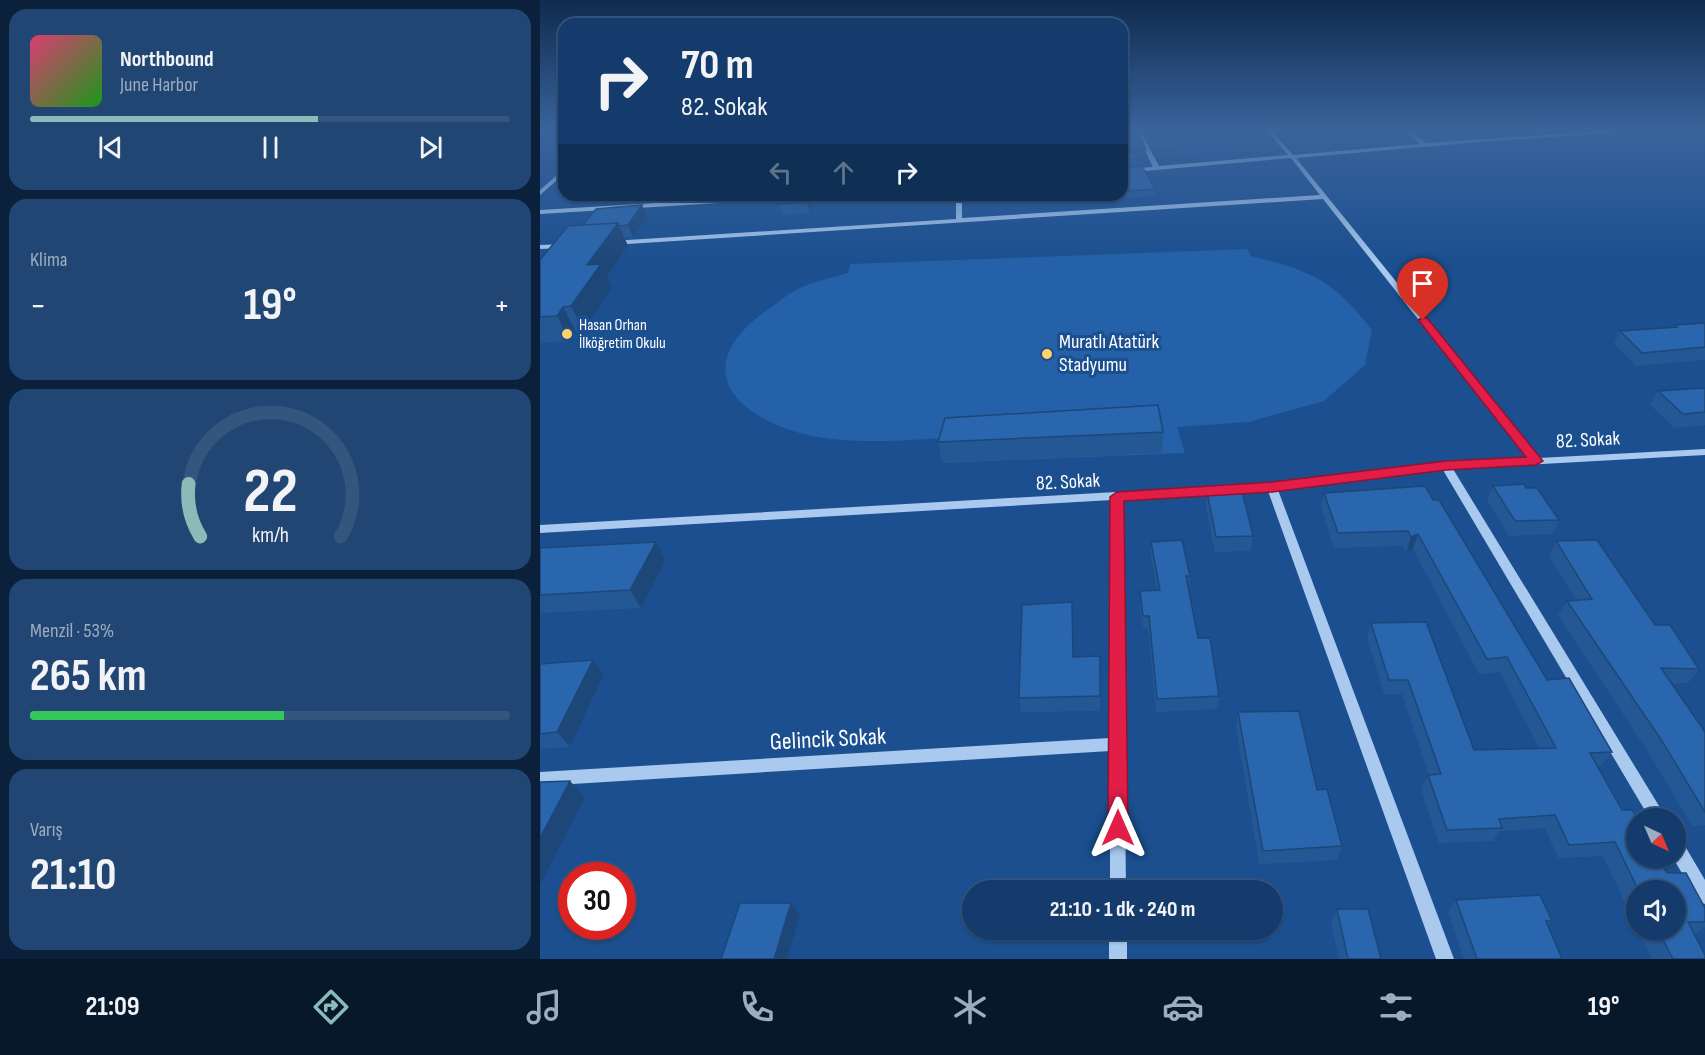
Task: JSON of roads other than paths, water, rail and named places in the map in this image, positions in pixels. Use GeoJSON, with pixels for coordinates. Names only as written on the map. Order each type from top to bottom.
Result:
{"type":"FeatureCollection","features":[{"type":"Feature","properties":{"kind":"street"},"geometry":{"type":"LineString","coordinates":[[1307,175],[1536,461]]}},
{"type":"Feature","properties":{"kind":"street"},"geometry":{"type":"LineString","coordinates":[[540,193],[558,176]]}},
{"type":"Feature","properties":{"kind":"street"},"geometry":{"type":"LineString","coordinates":[[600,243],[1324,196]]}},
{"type":"Feature","properties":{"kind":"street"},"geometry":{"type":"LineString","coordinates":[[540,212],[680,201]]}},
{"type":"Feature","properties":{"kind":"street"},"geometry":{"type":"LineString","coordinates":[[958,201],[959,220]]}},
{"type":"Feature","properties":{"kind":"street"},"geometry":{"type":"LineString","coordinates":[[540,247],[576,245]]}},
{"type":"Feature","properties":{"kind":"street","name":"82. Sokak"},"geometry":{"type":"LineString","coordinates":[[540,529],[1272,487],[1446,465],[1705,452]]}},
{"type":"Feature","properties":{"kind":"street"},"geometry":{"type":"LineString","coordinates":[[1446,465],[1652,808]]}},
{"type":"Feature","properties":{"kind":"street"},"geometry":{"type":"LineString","coordinates":[[1272,487],[1445,959]]}},
{"type":"Feature","properties":{"kind":"street"},"geometry":{"type":"LineString","coordinates":[[1117,497],[1118,880]]}},
{"type":"Feature","properties":{"kind":"street","name":"Gelincik Sokak"},"geometry":{"type":"LineString","coordinates":[[540,779],[1118,744]]}},
{"type":"Feature","properties":{"kind":"street"},"geometry":{"type":"LineString","coordinates":[[1686,864],[1705,896]]}},
{"type":"Feature","properties":{"kind":"street"},"geometry":{"type":"LineString","coordinates":[[1118,940],[1118,959]]}},
{"type":"Feature","properties":{"kind":"place","name":"Hasan Orhan İlköğretim Okulu"},"geometry":{"type":"Point","coordinates":[567,334]}},
{"type":"Feature","properties":{"kind":"place","name":"Muratlı Atatürk Stadyumu"},"geometry":{"type":"Point","coordinates":[1047,354]}}]}
